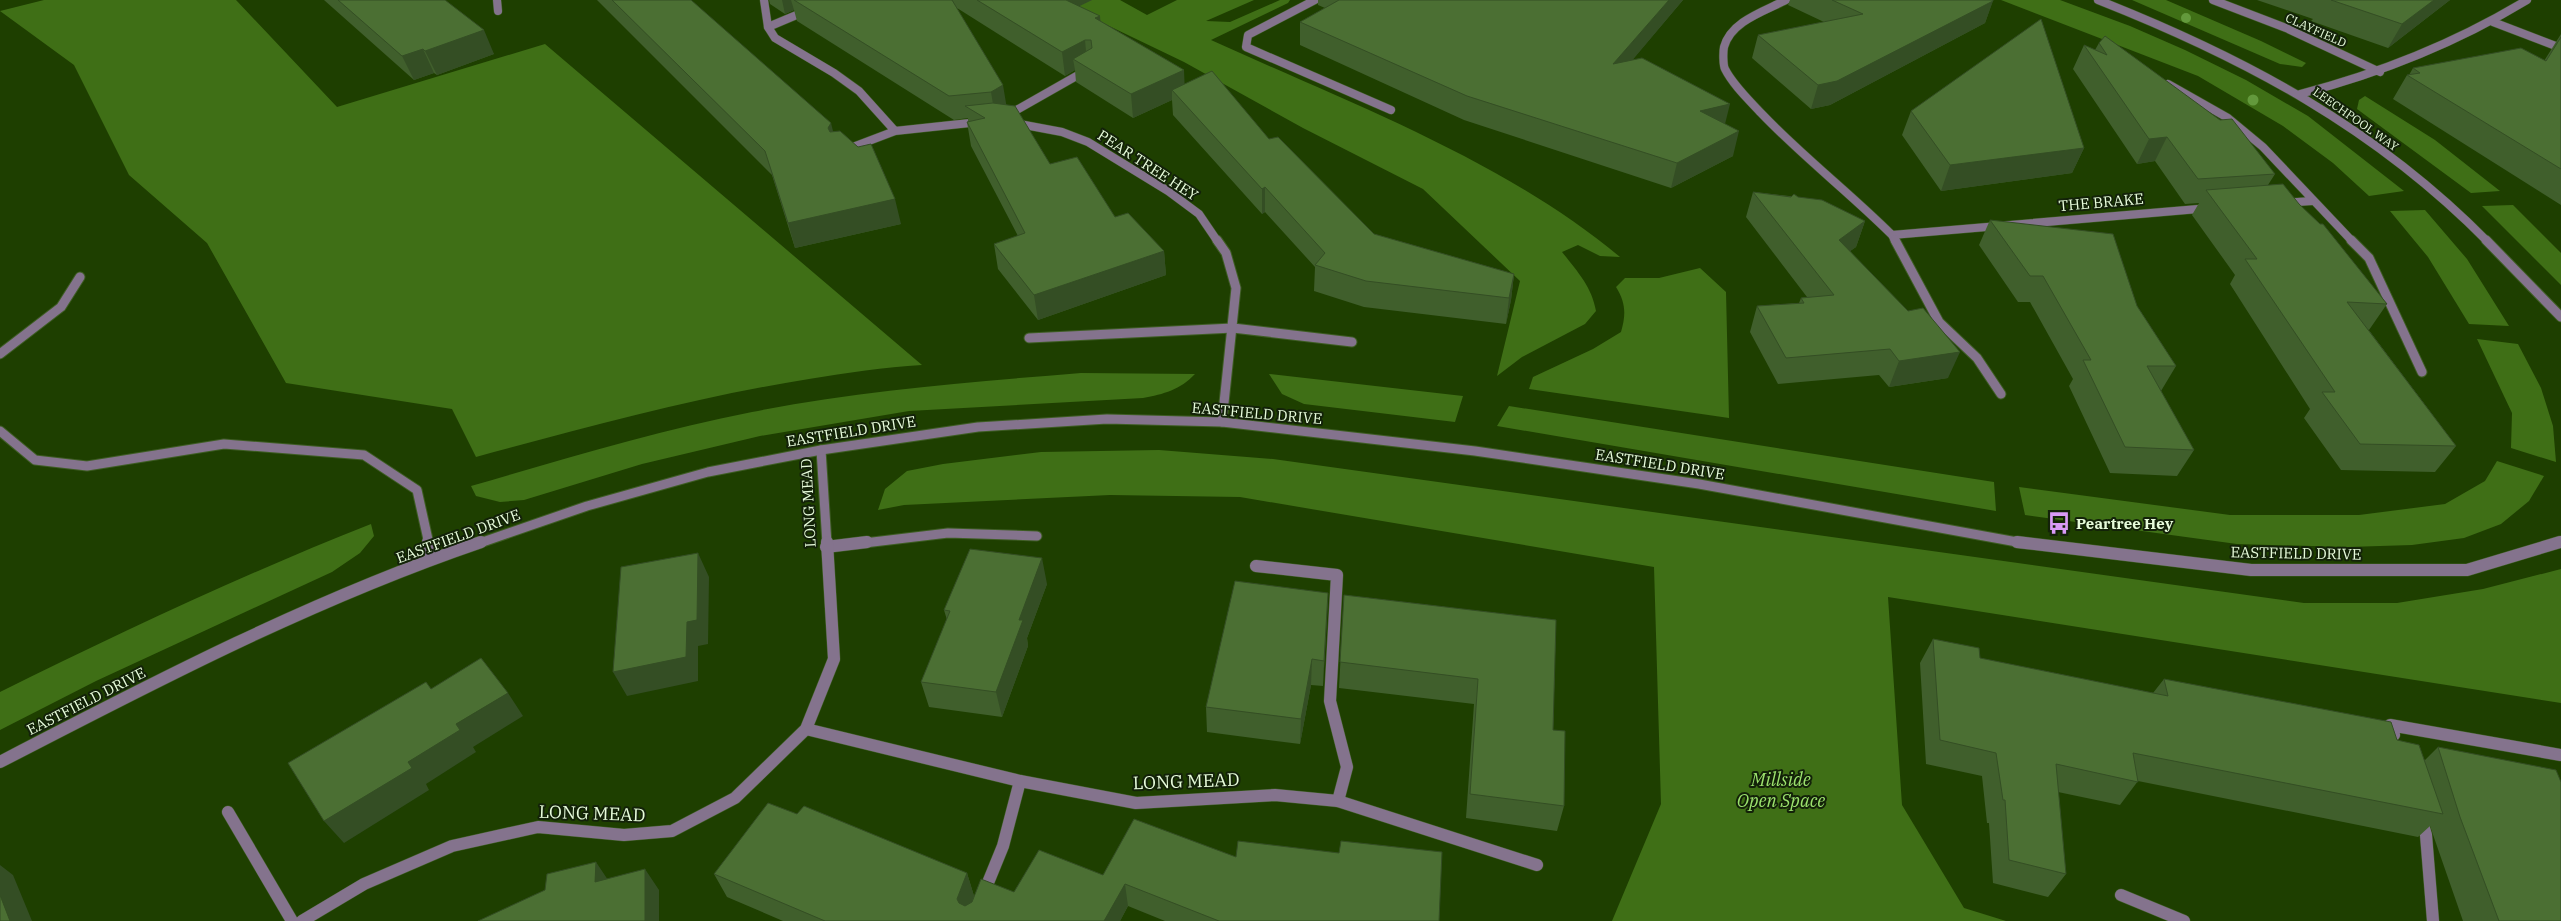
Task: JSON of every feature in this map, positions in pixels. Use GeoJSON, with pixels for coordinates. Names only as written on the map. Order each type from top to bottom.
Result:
{"type":"FeatureCollection","features":[{"type":"Feature","properties":{"kind":"street"},"geometry":{"type":"LineString","coordinates":[[497,0],[498,11]]}},
{"type":"Feature","properties":{"kind":"street"},"geometry":{"type":"LineString","coordinates":[[764,0],[768,27],[774,38],[834,73],[859,92],[895,131]]}},
{"type":"Feature","properties":{"kind":"street"},"geometry":{"type":"LineString","coordinates":[[768,27],[832,0]]}},
{"type":"Feature","properties":{"kind":"street"},"geometry":{"type":"LineString","coordinates":[[1315,0],[1248,35],[1246,47],[1391,110]]}},
{"type":"Feature","properties":{"kind":"street"},"geometry":{"type":"LineString","coordinates":[[1786,0],[1739,24],[1724,46],[1724,68],[1744,96],[1796,149],[1858,201],[1892,235],[1939,322],[1977,358],[2001,394]]}},
{"type":"Feature","properties":{"kind":"street","name":"LEECHPOOL WAY"},"geometry":{"type":"LineString","coordinates":[[2098,0],[2218,50],[2300,94],[2385,151],[2444,199],[2561,317]]}},
{"type":"Feature","properties":{"kind":"street","name":"CLAYFIELD"},"geometry":{"type":"LineString","coordinates":[[2213,0],[2286,28],[2380,72]]}},
{"type":"Feature","properties":{"kind":"street"},"geometry":{"type":"LineString","coordinates":[[2300,94],[2380,72],[2429,53],[2493,22],[2527,0]]}},
{"type":"Feature","properties":{"kind":"street"},"geometry":{"type":"LineString","coordinates":[[2493,22],[2561,48]]}},
{"type":"Feature","properties":{"kind":"street","name":"PEAR TREE HEY"},"geometry":{"type":"LineString","coordinates":[[1090,68],[997,121],[1035,126],[1088,142],[1168,191],[1199,214],[1226,253],[1236,288],[1222,422]]}},
{"type":"Feature","properties":{"kind":"street"},"geometry":{"type":"LineString","coordinates":[[2160,80],[2228,118],[2263,147],[2312,201],[2369,258],[2422,372]]}},
{"type":"Feature","properties":{"kind":"street"},"geometry":{"type":"LineString","coordinates":[[840,152],[895,131],[987,122]]}},
{"type":"Feature","properties":{"kind":"street"},"geometry":{"type":"LineString","coordinates":[[2274,204],[2312,201]]}},
{"type":"Feature","properties":{"kind":"street","name":"THE BRAKE"},"geometry":{"type":"LineString","coordinates":[[1892,235],[2217,207]]}},
{"type":"Feature","properties":{"kind":"street"},"geometry":{"type":"LineString","coordinates":[[0,354],[61,307],[80,277]]}},
{"type":"Feature","properties":{"kind":"street"},"geometry":{"type":"LineString","coordinates":[[1029,338],[1233,328],[1352,342]]}},
{"type":"Feature","properties":{"kind":"street","name":"EASTFIELD DRIVE"},"geometry":{"type":"LineString","coordinates":[[0,762],[115,702],[278,623],[432,559],[587,506],[708,472],[821,450],[978,427],[1107,419],[1222,422],[1474,451],[1699,484],[2006,542],[2251,570],[2467,570],[2561,542]]}},
{"type":"Feature","properties":{"kind":"street"},"geometry":{"type":"LineString","coordinates":[[0,431],[35,460],[87,466],[224,444],[364,455],[417,490],[432,559]]}},
{"type":"Feature","properties":{"kind":"street","name":"LONG MEAD"},"geometry":{"type":"LineString","coordinates":[[302,921],[364,884],[452,846],[538,827],[624,834],[672,831],[735,798],[806,729],[834,659],[821,450]]}},
{"type":"Feature","properties":{"kind":"street"},"geometry":{"type":"LineString","coordinates":[[826,547],[948,533],[1037,536]]}},
{"type":"Feature","properties":{"kind":"street"},"geometry":{"type":"LineString","coordinates":[[1256,566],[1337,575],[1330,702],[1347,767],[1338,801]]}},
{"type":"Feature","properties":{"kind":"street"},"geometry":{"type":"LineString","coordinates":[[2396,744],[2390,726],[2561,755]]}},
{"type":"Feature","properties":{"kind":"street","name":"LONG MEAD"},"geometry":{"type":"LineString","coordinates":[[806,729],[1020,781],[1136,803],[1274,795],[1338,801],[1536,865]]}},
{"type":"Feature","properties":{"kind":"street"},"geometry":{"type":"LineString","coordinates":[[979,904],[1003,846],[1020,781]]}},
{"type":"Feature","properties":{"kind":"street"},"geometry":{"type":"LineString","coordinates":[[2417,808],[2426,835],[2433,921]]}},
{"type":"Feature","properties":{"kind":"street"},"geometry":{"type":"LineString","coordinates":[[228,812],[292,921]]}},
{"type":"Feature","properties":{"kind":"street"},"geometry":{"type":"LineString","coordinates":[[2120,894],[2184,921]]}},
{"type":"Feature","properties":{"kind":"green space"},"geometry":{"type":"Polygon","coordinates":[[[44,0],[236,0],[337,107],[545,44],[922,365],[880,369],[767,386],[600,424],[476,457],[452,409],[286,383],[207,243],[129,175],[74,65],[0,11],[44,0]]]}},
{"type":"Feature","properties":{"kind":"green space"},"geometry":{"type":"Polygon","coordinates":[[[1055,0],[1120,0],[1147,15],[1177,0],[1254,0],[1206,21],[1230,22],[1280,0],[1290,0],[1288,3],[1211,40],[1370,111],[1476,162],[1527,191],[1575,223],[1620,257],[1600,256],[1578,245],[1562,252],[1587,287],[1596,311],[1585,324],[1522,357],[1497,376],[1520,281],[1423,189],[1303,128],[1184,62],[1055,0]]]}},
{"type":"Feature","properties":{"kind":"green space"},"geometry":{"type":"Polygon","coordinates":[[[2001,0],[2060,0],[2130,26],[2185,50],[2246,80],[2308,116],[2404,191],[2369,196],[2333,163],[2283,126],[2198,76],[2001,0]]]}},
{"type":"Feature","properties":{"kind":"green space"},"geometry":{"type":"Polygon","coordinates":[[[2132,0],[2166,0],[2261,41],[2306,63],[2302,67],[2280,64],[2132,0]]]}},
{"type":"Feature","properties":{"kind":"green space"},"geometry":{"type":"Polygon","coordinates":[[[2365,96],[2435,140],[2500,191],[2471,193],[2357,109],[2359,100],[2365,96]]]}},
{"type":"Feature","properties":{"kind":"green space"},"geometry":{"type":"Polygon","coordinates":[[[2513,205],[2561,253],[2561,285],[2482,206],[2513,205]]]}},
{"type":"Feature","properties":{"kind":"green space"},"geometry":{"type":"Polygon","coordinates":[[[2425,210],[2467,259],[2509,326],[2469,324],[2428,257],[2390,211],[2425,210]]]}},
{"type":"Feature","properties":{"kind":"green space"},"geometry":{"type":"Polygon","coordinates":[[[1700,268],[1726,292],[1729,418],[1529,389],[1533,377],[1593,349],[1621,332],[1624,309],[1622,298],[1616,287],[1625,278],[1659,278],[1700,268]]]}},
{"type":"Feature","properties":{"kind":"green space"},"geometry":{"type":"Polygon","coordinates":[[[2477,339],[2518,344],[2541,388],[2553,426],[2556,462],[2511,448],[2512,413],[2477,339]]]}},
{"type":"Feature","properties":{"kind":"green space"},"geometry":{"type":"Polygon","coordinates":[[[1081,373],[1195,374],[1184,384],[1171,391],[1143,398],[909,411],[760,436],[642,464],[524,500],[500,502],[476,496],[471,486],[645,437],[793,404],[875,392],[1081,373]]]}},
{"type":"Feature","properties":{"kind":"green space"},"geometry":{"type":"Polygon","coordinates":[[[1269,374],[1463,396],[1455,422],[1304,404],[1282,394],[1269,374]]]}},
{"type":"Feature","properties":{"kind":"green space"},"geometry":{"type":"Polygon","coordinates":[[[1509,406],[1994,482],[1996,511],[1497,426],[1509,406]]]}},
{"type":"Feature","properties":{"kind":"green space","name":"Millside Open Space"},"geometry":{"type":"Polygon","coordinates":[[[1159,450],[1273,459],[2304,603],[2397,603],[2483,589],[2561,569],[2561,703],[1888,597],[1902,805],[1964,908],[2006,921],[1612,921],[1661,804],[1654,567],[1240,497],[1110,495],[904,505],[878,510],[885,489],[907,471],[943,464],[1041,452],[1159,450]]]}},
{"type":"Feature","properties":{"kind":"green space"},"geometry":{"type":"Polygon","coordinates":[[[2497,461],[2544,476],[2529,501],[2501,524],[2464,538],[2412,545],[2348,547],[2237,544],[2025,515],[2019,487],[2230,515],[2359,515],[2445,504],[2485,481],[2497,461]]]}},
{"type":"Feature","properties":{"kind":"green space"},"geometry":{"type":"Polygon","coordinates":[[[371,524],[374,536],[360,553],[332,572],[96,681],[0,730],[0,692],[184,604],[371,524]]]}},
{"type":"Feature","properties":{"kind":"building"},"geometry":{"type":"Polygon","coordinates":[[[338,0],[445,0],[484,30],[425,51],[423,49],[402,56],[338,0]]]}},
{"type":"Feature","properties":{"kind":"building"},"geometry":{"type":"Polygon","coordinates":[[[612,0],[691,0],[831,123],[828,128],[830,132],[840,131],[858,147],[871,144],[895,199],[788,223],[765,151],[612,0]]]}},
{"type":"Feature","properties":{"kind":"building"},"geometry":{"type":"Polygon","coordinates":[[[794,0],[952,0],[1003,85],[991,92],[949,96],[794,0]]]}},
{"type":"Feature","properties":{"kind":"building"},"geometry":{"type":"Polygon","coordinates":[[[977,0],[1066,0],[1100,16],[1095,18],[1184,70],[1131,94],[1073,59],[1092,48],[1091,40],[1085,40],[1062,52],[977,0]]]}},
{"type":"Feature","properties":{"kind":"building"},"geometry":{"type":"Polygon","coordinates":[[[1339,0],[1669,0],[1613,64],[1642,58],[1730,104],[1700,111],[1739,131],[1677,163],[1467,96],[1300,22],[1339,0]]]}},
{"type":"Feature","properties":{"kind":"building"},"geometry":{"type":"Polygon","coordinates":[[[1832,0],[1993,1],[1837,81],[1818,85],[1758,35],[1863,14],[1832,0]]]}},
{"type":"Feature","properties":{"kind":"building"},"geometry":{"type":"Polygon","coordinates":[[[2331,0],[2434,0],[2402,24],[2331,0]]]}},
{"type":"Feature","properties":{"kind":"building"},"geometry":{"type":"Polygon","coordinates":[[[2041,19],[2084,148],[1950,165],[1911,111],[2041,19]]]}},
{"type":"Feature","properties":{"kind":"building"},"geometry":{"type":"Polygon","coordinates":[[[2105,36],[2220,120],[2232,119],[2275,174],[2198,179],[2167,137],[2149,139],[2084,45],[2107,55],[2099,43],[2105,36]]]}},
{"type":"Feature","properties":{"kind":"building"},"geometry":{"type":"Polygon","coordinates":[[[2561,37],[2561,169],[2407,75],[2420,73],[2413,68],[2521,48],[2546,61],[2561,37]]]}},
{"type":"Feature","properties":{"kind":"building"},"geometry":{"type":"Polygon","coordinates":[[[1212,71],[1269,139],[1278,137],[1374,234],[1514,274],[1509,298],[1366,281],[1315,265],[1325,253],[1265,187],[1262,189],[1172,90],[1212,71]]]}},
{"type":"Feature","properties":{"kind":"building"},"geometry":{"type":"Polygon","coordinates":[[[993,103],[1015,106],[1050,164],[1077,157],[1115,217],[1128,213],[1164,251],[1034,295],[994,244],[1025,233],[967,122],[985,118],[965,106],[993,103]]]}},
{"type":"Feature","properties":{"kind":"building"},"geometry":{"type":"Polygon","coordinates":[[[2283,184],[2299,204],[2320,224],[2323,224],[2387,304],[2347,302],[2456,446],[2360,444],[2322,392],[2335,392],[2245,259],[2257,259],[2206,190],[2283,184]]]}},
{"type":"Feature","properties":{"kind":"building"},"geometry":{"type":"Polygon","coordinates":[[[1753,192],[1791,197],[1794,194],[1798,197],[1822,200],[1865,221],[1839,240],[1908,311],[1923,308],[1960,352],[1899,361],[1890,349],[1786,358],[1757,306],[1804,303],[1801,298],[1834,295],[1753,192]]]}},
{"type":"Feature","properties":{"kind":"building"},"geometry":{"type":"Polygon","coordinates":[[[1990,220],[2113,234],[2137,306],[2176,366],[2147,366],[2194,450],[2125,447],[2083,360],[2091,360],[2043,276],[2030,276],[1990,220]]]}},
{"type":"Feature","properties":{"kind":"building"},"geometry":{"type":"Polygon","coordinates":[[[970,549],[1042,558],[1019,620],[1023,620],[996,692],[921,682],[950,611],[944,610],[970,549]]]}},
{"type":"Feature","properties":{"kind":"building"},"geometry":{"type":"Polygon","coordinates":[[[698,553],[697,620],[687,622],[686,657],[613,672],[621,567],[698,553]]]}},
{"type":"Feature","properties":{"kind":"building"},"geometry":{"type":"Polygon","coordinates":[[[1235,581],[1328,593],[1324,661],[1312,659],[1301,719],[1206,707],[1235,581]]]}},
{"type":"Feature","properties":{"kind":"building"},"geometry":{"type":"Polygon","coordinates":[[[1344,595],[1556,620],[1553,730],[1565,731],[1564,806],[1470,794],[1478,679],[1340,662],[1344,595]]]}},
{"type":"Feature","properties":{"kind":"building"},"geometry":{"type":"Polygon","coordinates":[[[1933,639],[1979,648],[1980,658],[2168,696],[2164,679],[2391,722],[2397,740],[2419,745],[2443,814],[2133,753],[2138,782],[2056,764],[2066,874],[2009,860],[2005,800],[2003,800],[1996,753],[1940,740],[1933,639]]]}},
{"type":"Feature","properties":{"kind":"building"},"geometry":{"type":"Polygon","coordinates":[[[481,658],[508,693],[456,724],[460,730],[408,762],[412,768],[324,821],[288,763],[426,682],[431,689],[481,658]]]}},
{"type":"Feature","properties":{"kind":"building"},"geometry":{"type":"Polygon","coordinates":[[[2438,747],[2556,770],[2561,782],[2561,921],[2499,921],[2460,817],[2438,747]]]}},
{"type":"Feature","properties":{"kind":"building"},"geometry":{"type":"Polygon","coordinates":[[[768,803],[797,814],[804,806],[967,873],[957,899],[959,903],[965,906],[972,902],[981,879],[1014,892],[1039,850],[1103,875],[1134,819],[1236,857],[1238,841],[1339,853],[1341,841],[1442,852],[1439,921],[1219,921],[1125,884],[1104,921],[825,921],[714,874],[768,803]]]}},
{"type":"Feature","properties":{"kind":"building"},"geometry":{"type":"Polygon","coordinates":[[[596,862],[595,882],[645,869],[645,921],[478,921],[545,890],[547,874],[596,862]]]}},
{"type":"Feature","properties":{"kind":"building"},"geometry":{"type":"Polygon","coordinates":[[[0,895],[10,921],[0,921],[0,895]]]}},
{"type":"Feature","properties":{"kind":"place","name":"Peartree Hey"},"geometry":{"type":"Point","coordinates":[2059,523]}}]}
